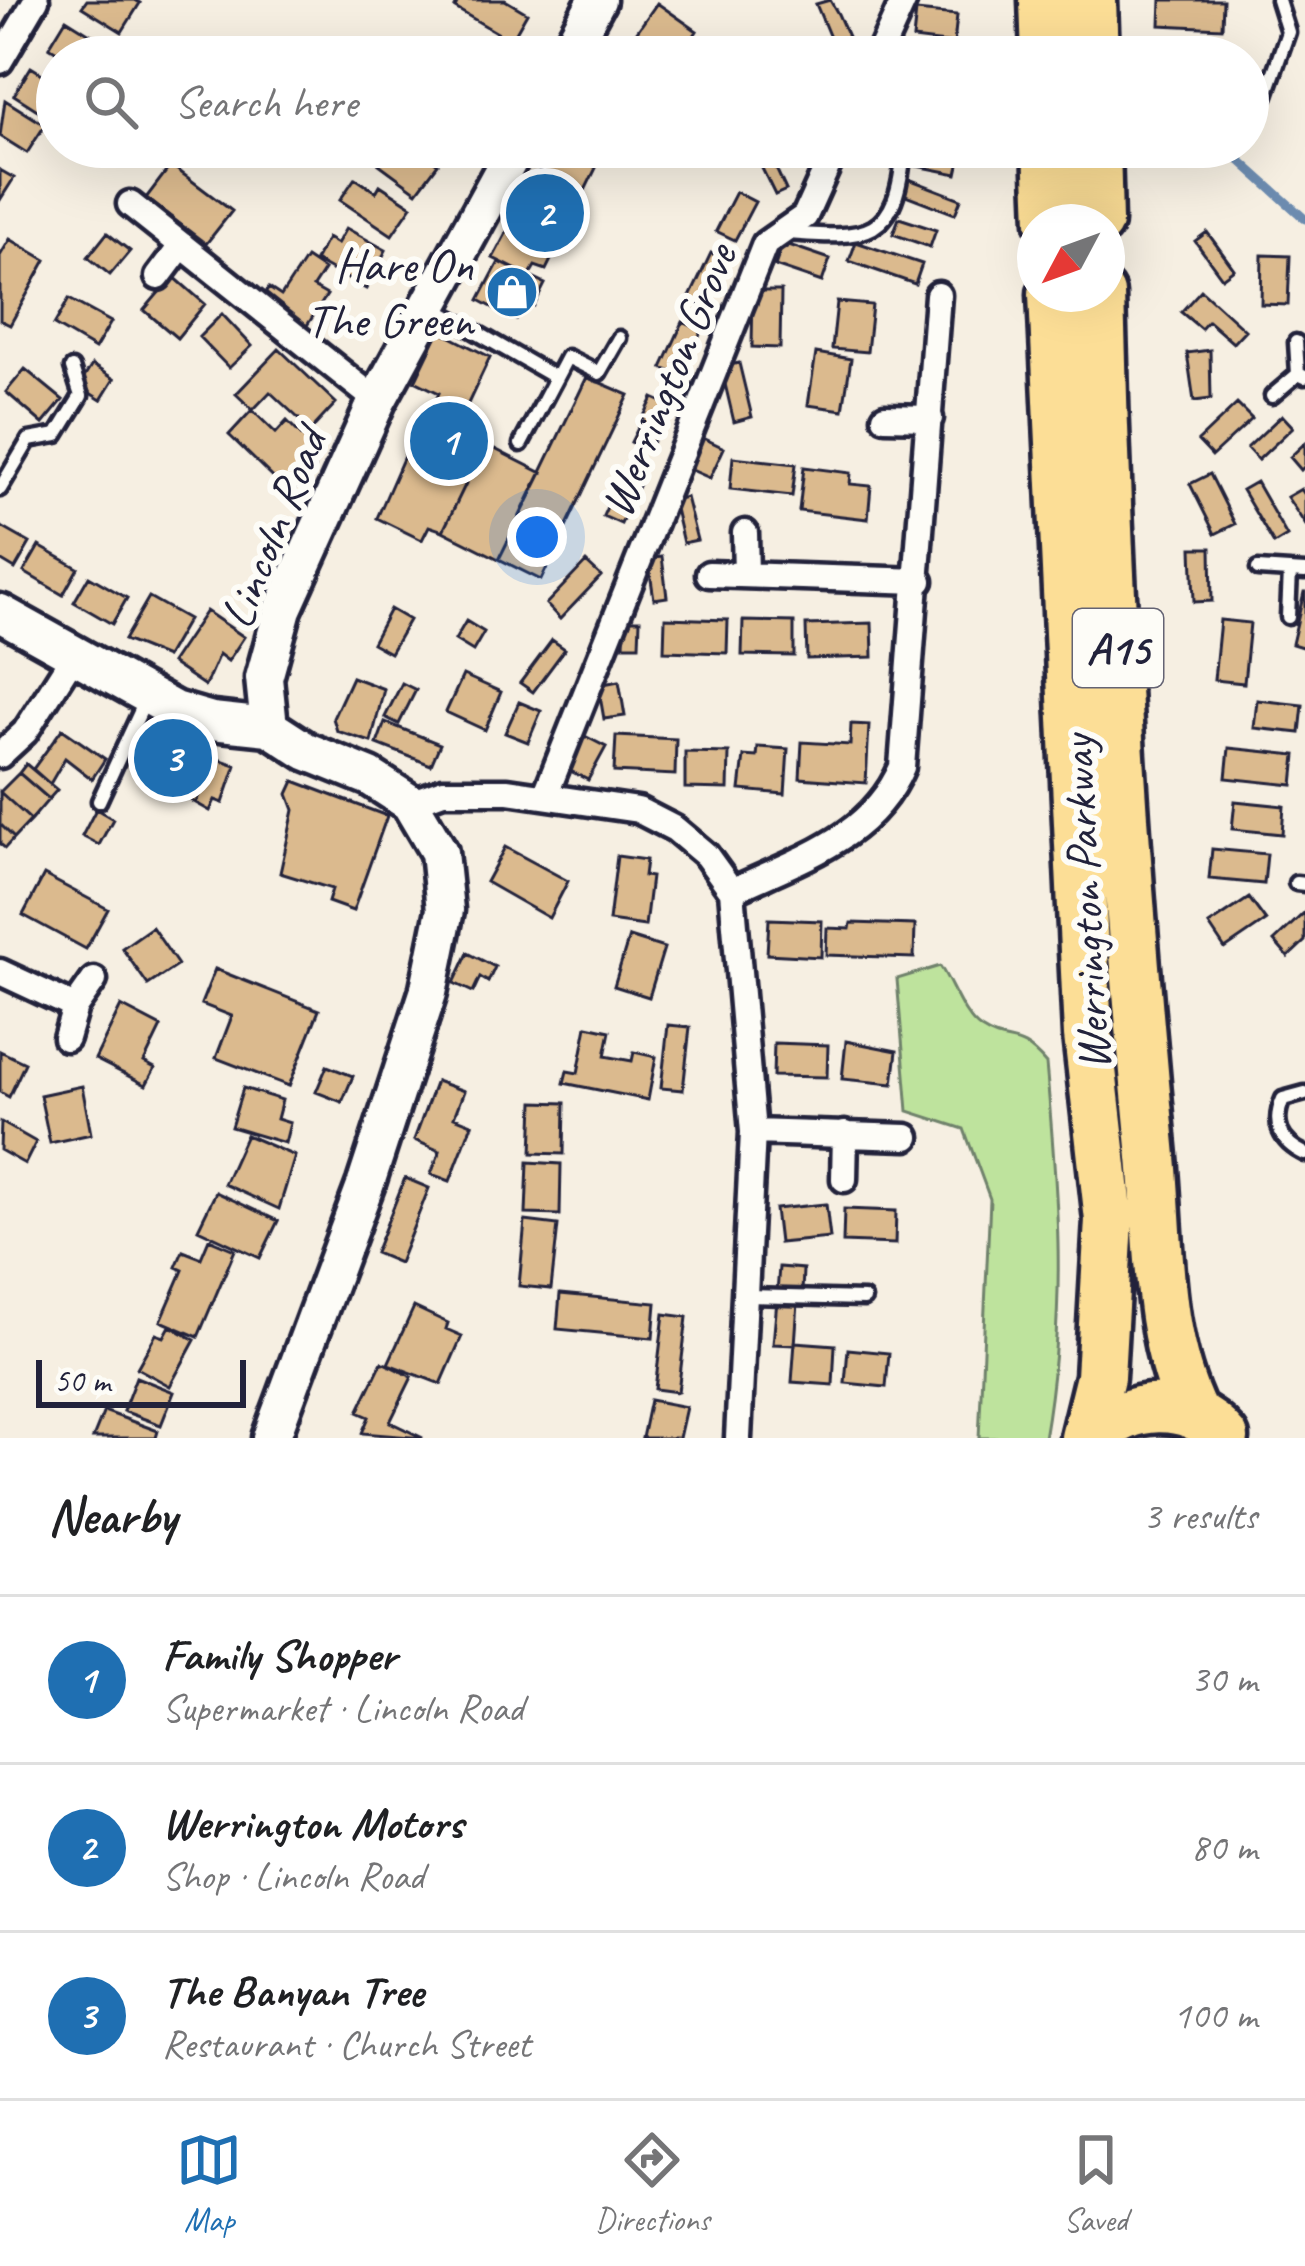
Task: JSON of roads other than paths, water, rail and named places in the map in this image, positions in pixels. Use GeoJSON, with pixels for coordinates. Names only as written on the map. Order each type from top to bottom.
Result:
{"type":"FeatureCollection","features":[{"type":"Feature","properties":{"kind":"highway"},"geometry":{"type":"LineString","coordinates":[[1044,0],[1045,36]]}},
{"type":"Feature","properties":{"kind":"highway"},"geometry":{"type":"LineString","coordinates":[[1092,0],[1093,36]]}},
{"type":"Feature","properties":{"kind":"highway"},"geometry":{"type":"LineString","coordinates":[[1049,168],[1050,204]]}},
{"type":"Feature","properties":{"kind":"highway"},"geometry":{"type":"LineString","coordinates":[[1097,168],[1098,204]]}},
{"type":"Feature","properties":{"kind":"highway","name":"Werrington Parkway"},"geometry":{"type":"LineString","coordinates":[[1054,312],[1088,1035],[1109,1220],[1100,1377],[1089,1438]]}},
{"type":"Feature","properties":{"kind":"highway","name":"Werrington Parkway"},"geometry":{"type":"LineString","coordinates":[[1101,312],[1140,1053],[1165,1314],[1175,1376],[1209,1426]]}},
{"type":"Feature","properties":{"kind":"highway","name":"A15"},"geometry":{"type":"LineString","coordinates":[[1089,1438],[1118,1417],[1143,1408],[1209,1426]]}},
{"type":"Feature","properties":{"kind":"street"},"geometry":{"type":"LineString","coordinates":[[0,61],[36,0]]}},
{"type":"Feature","properties":{"kind":"street"},"geometry":{"type":"LineString","coordinates":[[577,36],[597,0]]}},
{"type":"Feature","properties":{"kind":"street"},"geometry":{"type":"LineString","coordinates":[[888,36],[904,0]]}},
{"type":"Feature","properties":{"kind":"street","name":"Lincoln Road"},"geometry":{"type":"LineString","coordinates":[[269,727],[264,679],[283,608],[377,401],[504,168]]}},
{"type":"Feature","properties":{"kind":"street","name":"Werrington Grove"},"geometry":{"type":"LineString","coordinates":[[545,796],[765,244],[805,216],[827,168]]}},
{"type":"Feature","properties":{"kind":"street"},"geometry":{"type":"LineString","coordinates":[[130,204],[377,401]]}},
{"type":"Feature","properties":{"kind":"street"},"geometry":{"type":"LineString","coordinates":[[158,277],[182,245]]}},
{"type":"Feature","properties":{"kind":"street"},"geometry":{"type":"LineString","coordinates":[[733,891],[853,833],[890,795],[902,767],[920,580],[938,295]]}},
{"type":"Feature","properties":{"kind":"street"},"geometry":{"type":"LineString","coordinates":[[884,417],[930,418]]}},
{"type":"Feature","properties":{"kind":"street"},"geometry":{"type":"LineString","coordinates":[[745,533],[746,574]]}},
{"type":"Feature","properties":{"kind":"street"},"geometry":{"type":"LineString","coordinates":[[709,574],[920,580]]}},
{"type":"Feature","properties":{"kind":"street"},"geometry":{"type":"LineString","coordinates":[[0,613],[191,717],[269,727],[410,802],[439,852],[445,910],[428,993],[367,1183],[271,1438]]}},
{"type":"Feature","properties":{"kind":"street"},"geometry":{"type":"LineString","coordinates":[[0,755],[25,731],[74,655]]}},
{"type":"Feature","properties":{"kind":"street"},"geometry":{"type":"LineString","coordinates":[[410,802],[443,791],[545,796],[638,811],[675,829],[706,855],[733,891],[753,1132],[738,1438]]}},
{"type":"Feature","properties":{"kind":"street"},"geometry":{"type":"LineString","coordinates":[[0,972],[75,1007]]}},
{"type":"Feature","properties":{"kind":"street"},"geometry":{"type":"LineString","coordinates":[[66,1038],[75,1007],[94,980]]}},
{"type":"Feature","properties":{"kind":"street"},"geometry":{"type":"LineString","coordinates":[[753,1132],[907,1137]]}},
{"type":"Feature","properties":{"kind":"street"},"geometry":{"type":"LineString","coordinates":[[844,1179],[845,1134]]}},
{"type":"Feature","properties":{"kind":"lane"},"geometry":{"type":"LineString","coordinates":[[1269,86],[1288,32],[1278,0]]}},
{"type":"Feature","properties":{"kind":"lane"},"geometry":{"type":"LineString","coordinates":[[781,232],[851,238],[868,233],[882,221],[899,168]]}},
{"type":"Feature","properties":{"kind":"lane"},"geometry":{"type":"LineString","coordinates":[[428,305],[556,378]]}},
{"type":"Feature","properties":{"kind":"lane"},"geometry":{"type":"LineString","coordinates":[[521,444],[567,357],[599,374],[619,338]]}},
{"type":"Feature","properties":{"kind":"lane"},"geometry":{"type":"LineString","coordinates":[[1272,396],[1301,375],[1296,342]]}},
{"type":"Feature","properties":{"kind":"lane"},"geometry":{"type":"LineString","coordinates":[[0,489],[29,440],[56,435],[81,396],[72,368]]}},
{"type":"Feature","properties":{"kind":"lane"},"geometry":{"type":"LineString","coordinates":[[1258,569],[1298,572],[1288,617]]}},
{"type":"Feature","properties":{"kind":"lane"},"geometry":{"type":"LineString","coordinates":[[99,801],[148,696]]}},
{"type":"Feature","properties":{"kind":"lane"},"geometry":{"type":"LineString","coordinates":[[1305,1093],[1283,1099],[1276,1116],[1280,1133],[1305,1154]]}},
{"type":"Feature","properties":{"kind":"lane"},"geometry":{"type":"LineString","coordinates":[[745,1295],[864,1299]]}},
{"type":"Feature","properties":{"kind":"waterway"},"geometry":{"type":"LineString","coordinates":[[1248,168],[1305,219]]}},
{"type":"Feature","properties":{"kind":"place","name":"Werrington Motors"},"geometry":{"type":"Point","coordinates":[545,213]}},
{"type":"Feature","properties":{"kind":"place","name":"Hare On The Green"},"geometry":{"type":"Point","coordinates":[512,292]}},
{"type":"Feature","properties":{"kind":"place","name":"Family Shopper"},"geometry":{"type":"Point","coordinates":[449,441]}},
{"type":"Feature","properties":{"kind":"place","name":"The Banyan Tree"},"geometry":{"type":"Point","coordinates":[173,758]}}]}
